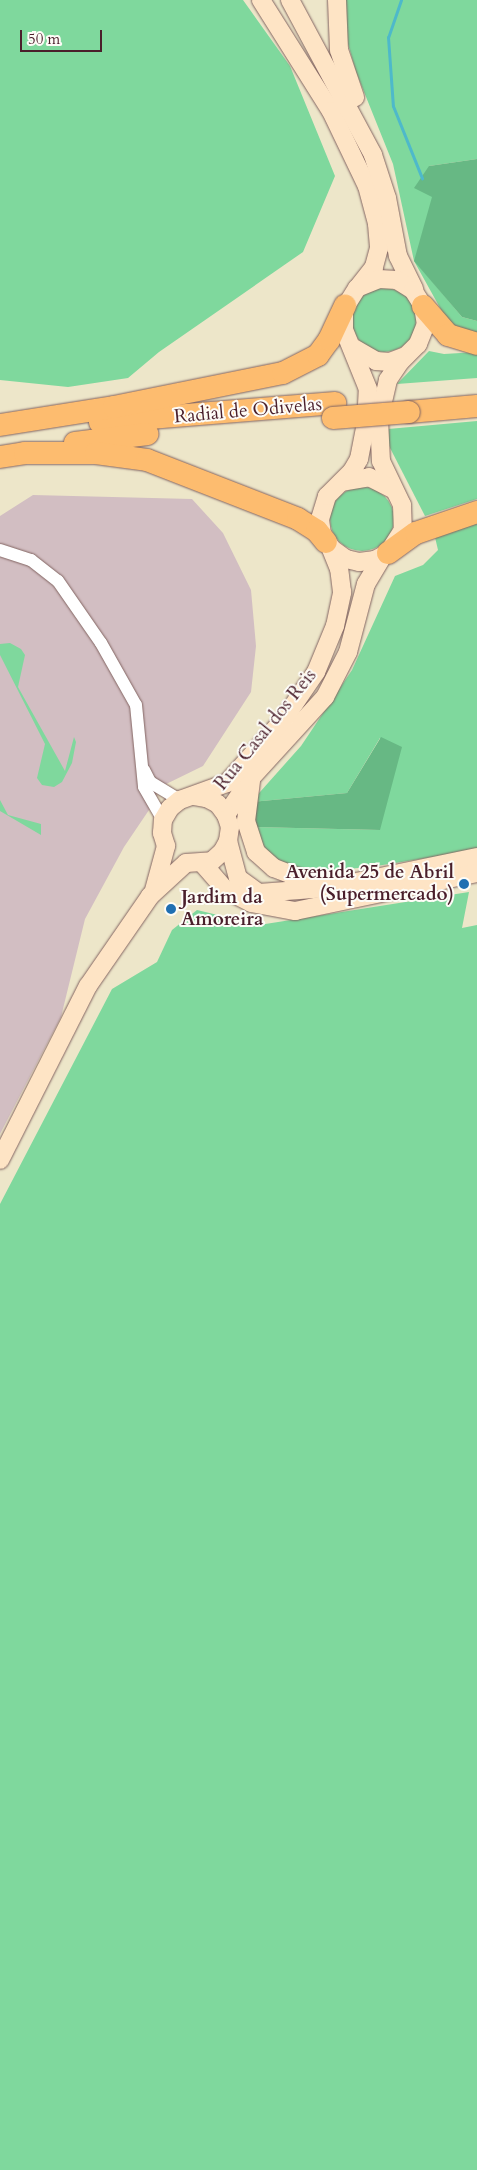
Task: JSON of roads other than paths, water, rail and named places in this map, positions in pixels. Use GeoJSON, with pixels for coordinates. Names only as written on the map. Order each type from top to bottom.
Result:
{"type":"FeatureCollection","features":[{"type":"Feature","properties":{"kind":"highway"},"geometry":{"type":"LineString","coordinates":[[10,425],[283,373],[318,355],[329,340],[350,298]]}},
{"type":"Feature","properties":{"kind":"highway"},"geometry":{"type":"LineString","coordinates":[[422,302],[448,336],[477,344]]}},
{"type":"Feature","properties":{"kind":"highway","name":"Radial de Odivelas"},"geometry":{"type":"LineString","coordinates":[[410,404],[477,391]]}},
{"type":"Feature","properties":{"kind":"highway","name":"Radial de Odivelas"},"geometry":{"type":"LineString","coordinates":[[10,425],[334,410],[410,404],[477,406]]}},
{"type":"Feature","properties":{"kind":"highway","name":"Radial de Odivelas"},"geometry":{"type":"LineString","coordinates":[[25,453],[104,438],[334,410]]}},
{"type":"Feature","properties":{"kind":"highway"},"geometry":{"type":"LineString","coordinates":[[0,457],[25,453],[96,453],[147,460],[298,519],[317,531],[328,544]]}},
{"type":"Feature","properties":{"kind":"highway"},"geometry":{"type":"LineString","coordinates":[[385,555],[416,532],[477,512]]}},
{"type":"Feature","properties":{"kind":"main road"},"geometry":{"type":"LineString","coordinates":[[261,0],[347,140],[367,186],[377,224]]}},
{"type":"Feature","properties":{"kind":"main road"},"geometry":{"type":"LineString","coordinates":[[274,0],[350,135],[366,174],[377,224],[376,262],[368,277],[350,298],[342,320],[347,338],[365,377],[368,404],[359,459],[352,471],[326,496],[320,513],[321,530],[328,544],[354,561],[385,555],[403,530],[404,511],[382,461],[379,428],[388,380],[409,354],[424,331],[422,302],[401,265],[381,175],[360,127],[290,0]]}},
{"type":"Feature","properties":{"kind":"main road"},"geometry":{"type":"LineString","coordinates":[[336,0],[338,50],[356,100],[360,127]]}},
{"type":"Feature","properties":{"kind":"main road"},"geometry":{"type":"LineString","coordinates":[[350,298],[372,280],[391,279],[406,284],[422,302]]}},
{"type":"Feature","properties":{"kind":"main road"},"geometry":{"type":"LineString","coordinates":[[347,338],[358,352],[376,361],[396,360],[409,354]]}},
{"type":"Feature","properties":{"kind":"main road"},"geometry":{"type":"LineString","coordinates":[[337,485],[353,478],[369,477],[384,483],[398,497]]}},
{"type":"Feature","properties":{"kind":"main road","name":"Rua Casal dos Reis"},"geometry":{"type":"LineString","coordinates":[[164,820],[170,808],[187,798],[227,783],[284,719],[316,672],[330,641],[342,592],[339,569],[328,544]]}},
{"type":"Feature","properties":{"kind":"main road","name":"Rua Casal dos Reis"},"geometry":{"type":"LineString","coordinates":[[385,555],[366,584],[348,652],[325,697],[251,778],[226,815],[230,828],[228,841],[236,874],[251,888],[260,892],[327,888],[477,857]]}},
{"type":"Feature","properties":{"kind":"main road"},"geometry":{"type":"LineString","coordinates":[[251,778],[246,822],[256,852],[274,868],[327,888]]}},
{"type":"Feature","properties":{"kind":"main road"},"geometry":{"type":"LineString","coordinates":[[187,798],[206,798],[218,804],[226,815]]}},
{"type":"Feature","properties":{"kind":"main road"},"geometry":{"type":"LineString","coordinates":[[164,820],[162,833],[166,846],[174,857],[194,863],[234,895],[262,908],[295,911],[477,873]]}},
{"type":"Feature","properties":{"kind":"main road"},"geometry":{"type":"LineString","coordinates":[[154,890],[194,863],[222,852],[228,841]]}},
{"type":"Feature","properties":{"kind":"main road"},"geometry":{"type":"LineString","coordinates":[[0,1160],[88,986],[154,890],[166,846]]}},
{"type":"Feature","properties":{"kind":"street"},"geometry":{"type":"LineString","coordinates":[[0,550],[31,560],[58,581],[101,643],[136,705],[144,787],[164,820]]}},
{"type":"Feature","properties":{"kind":"street"},"geometry":{"type":"LineString","coordinates":[[141,765],[150,782],[187,798]]}},
{"type":"Feature","properties":{"kind":"waterway"},"geometry":{"type":"LineString","coordinates":[[401,0],[388,37],[393,106],[422,178]]}},
{"type":"Feature","properties":{"kind":"place","name":"Avenida 25 de Abril (Supermercado)"},"geometry":{"type":"Point","coordinates":[464,884]}},
{"type":"Feature","properties":{"kind":"place","name":"Jardim da Amoreira"},"geometry":{"type":"Point","coordinates":[171,909]}}]}
